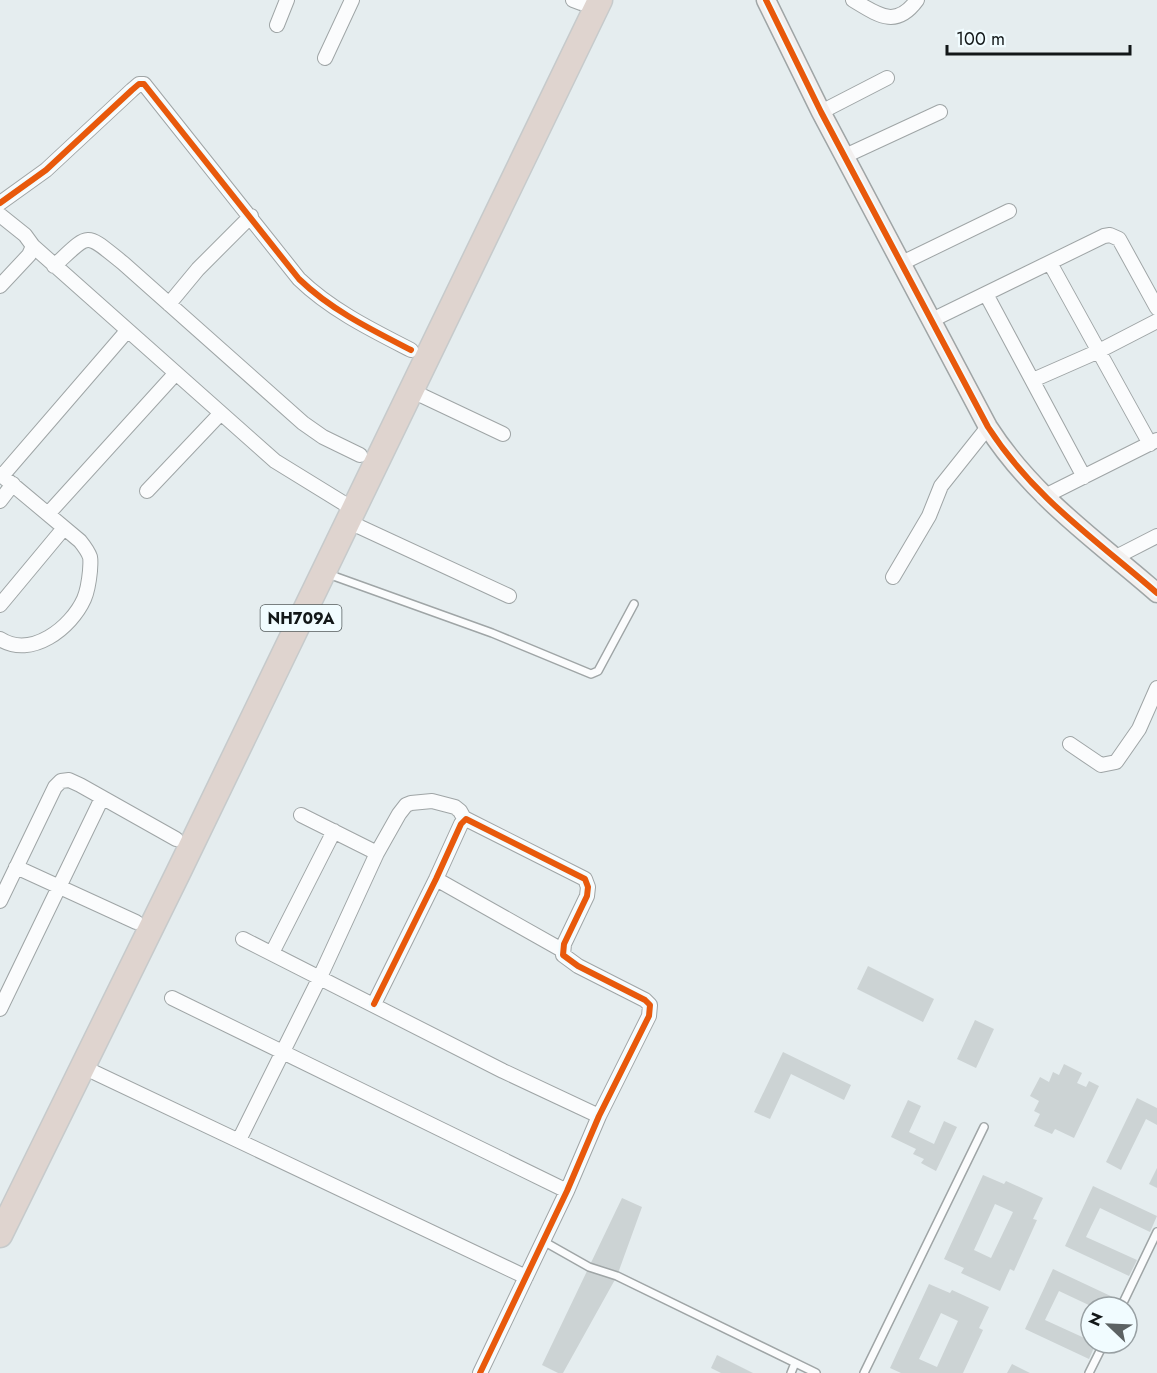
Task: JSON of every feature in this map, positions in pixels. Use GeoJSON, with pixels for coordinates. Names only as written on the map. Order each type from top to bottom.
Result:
{"type":"FeatureCollection","features":[{"type":"Feature","properties":{"kind":"highway","name":"NH709A"},"geometry":{"type":"LineString","coordinates":[[0,1235],[323,572],[346,510],[360,455],[584,1]]}},
{"type":"Feature","properties":{"kind":"highway","name":"NH709A"},"geometry":{"type":"LineString","coordinates":[[0,1197],[176,839],[410,390],[584,1]]}},
{"type":"Feature","properties":{"kind":"street"},"geometry":{"type":"LineString","coordinates":[[277,25],[287,0]]}},
{"type":"Feature","properties":{"kind":"street"},"geometry":{"type":"LineString","coordinates":[[325,58],[352,0]]}},
{"type":"Feature","properties":{"kind":"street"},"geometry":{"type":"LineString","coordinates":[[766,0],[821,112],[988,427],[1015,465],[1043,496],[1157,593]]}},
{"type":"Feature","properties":{"kind":"street"},"geometry":{"type":"LineString","coordinates":[[852,0],[874,13],[891,17],[906,13],[917,0]]}},
{"type":"Feature","properties":{"kind":"street"},"geometry":{"type":"LineString","coordinates":[[821,112],[887,78]]}},
{"type":"Feature","properties":{"kind":"street"},"geometry":{"type":"LineString","coordinates":[[0,203],[46,170],[132,90],[142,84],[146,86],[299,279],[316,295],[411,350]]}},
{"type":"Feature","properties":{"kind":"street"},"geometry":{"type":"LineString","coordinates":[[845,156],[940,112]]}},
{"type":"Feature","properties":{"kind":"street"},"geometry":{"type":"LineString","coordinates":[[902,262],[1009,211]]}},
{"type":"Feature","properties":{"kind":"street"},"geometry":{"type":"LineString","coordinates":[[0,215],[25,235],[54,266],[275,461],[346,510],[509,596]]}},
{"type":"Feature","properties":{"kind":"street"},"geometry":{"type":"LineString","coordinates":[[169,304],[198,269],[250,216]]}},
{"type":"Feature","properties":{"kind":"street"},"geometry":{"type":"LineString","coordinates":[[932,320],[1104,236],[1115,236],[1125,248],[1157,308]]}},
{"type":"Feature","properties":{"kind":"street"},"geometry":{"type":"LineString","coordinates":[[54,266],[82,241],[90,239],[96,242],[303,423],[323,437],[360,455]]}},
{"type":"Feature","properties":{"kind":"street"},"geometry":{"type":"LineString","coordinates":[[0,286],[29,255],[33,246]]}},
{"type":"Feature","properties":{"kind":"street"},"geometry":{"type":"LineString","coordinates":[[1043,496],[1153,442],[1050,263]]}},
{"type":"Feature","properties":{"kind":"street"},"geometry":{"type":"LineString","coordinates":[[986,294],[1084,477]]}},
{"type":"Feature","properties":{"kind":"street"},"geometry":{"type":"LineString","coordinates":[[1033,380],[1099,351],[1157,321]]}},
{"type":"Feature","properties":{"kind":"street"},"geometry":{"type":"LineString","coordinates":[[0,501],[5,478],[127,331]]}},
{"type":"Feature","properties":{"kind":"street"},"geometry":{"type":"LineString","coordinates":[[48,514],[176,374]]}},
{"type":"Feature","properties":{"kind":"street"},"geometry":{"type":"LineString","coordinates":[[410,390],[503,434]]}},
{"type":"Feature","properties":{"kind":"street"},"geometry":{"type":"LineString","coordinates":[[147,491],[220,414]]}},
{"type":"Feature","properties":{"kind":"street"},"geometry":{"type":"LineString","coordinates":[[893,577],[929,516],[941,486],[988,427]]}},
{"type":"Feature","properties":{"kind":"street"},"geometry":{"type":"LineString","coordinates":[[0,639],[18,645],[41,642],[64,626],[78,611],[84,599],[89,580],[90,555],[80,541],[5,478]]}},
{"type":"Feature","properties":{"kind":"street"},"geometry":{"type":"LineString","coordinates":[[0,605],[64,528]]}},
{"type":"Feature","properties":{"kind":"street"},"geometry":{"type":"LineString","coordinates":[[1116,557],[1157,536]]}},
{"type":"Feature","properties":{"kind":"street"},"geometry":{"type":"LineString","coordinates":[[1070,744],[1101,765],[1116,762],[1139,729],[1157,688]]}},
{"type":"Feature","properties":{"kind":"street"},"geometry":{"type":"LineString","coordinates":[[0,901],[55,787],[61,781],[69,780],[176,839]]}},
{"type":"Feature","properties":{"kind":"street"},"geometry":{"type":"LineString","coordinates":[[0,1009],[102,798]]}},
{"type":"Feature","properties":{"kind":"street"},"geometry":{"type":"LineString","coordinates":[[239,1140],[320,977],[377,853],[406,805],[432,801],[446,804],[460,811],[465,820],[585,879],[588,887],[587,896],[562,950],[563,955],[573,963],[650,1005],[649,1016],[599,1116],[567,1191],[480,1373]]}},
{"type":"Feature","properties":{"kind":"street"},"geometry":{"type":"LineString","coordinates":[[301,815],[377,853]]}},
{"type":"Feature","properties":{"kind":"street"},"geometry":{"type":"LineString","coordinates":[[374,1004],[465,820]]}},
{"type":"Feature","properties":{"kind":"street"},"geometry":{"type":"LineString","coordinates":[[272,953],[334,831]]}},
{"type":"Feature","properties":{"kind":"street"},"geometry":{"type":"LineString","coordinates":[[16,867],[136,922]]}},
{"type":"Feature","properties":{"kind":"street"},"geometry":{"type":"LineString","coordinates":[[436,879],[562,950]]}},
{"type":"Feature","properties":{"kind":"street"},"geometry":{"type":"LineString","coordinates":[[243,939],[503,1071],[599,1116]]}},
{"type":"Feature","properties":{"kind":"street"},"geometry":{"type":"LineString","coordinates":[[172,998],[567,1191]]}},
{"type":"Feature","properties":{"kind":"street"},"geometry":{"type":"LineString","coordinates":[[83,1067],[526,1277]]}},
{"type":"Feature","properties":{"kind":"lane"},"geometry":{"type":"LineString","coordinates":[[323,572],[492,633],[591,674],[598,671],[634,604]]}},
{"type":"Feature","properties":{"kind":"lane"},"geometry":{"type":"LineString","coordinates":[[864,1373],[984,1127]]}},
{"type":"Feature","properties":{"kind":"lane"},"geometry":{"type":"LineString","coordinates":[[1127,1295],[1157,1232]]}},
{"type":"Feature","properties":{"kind":"lane"},"geometry":{"type":"LineString","coordinates":[[543,1241],[589,1267],[617,1276],[816,1373]]}},
{"type":"Feature","properties":{"kind":"lane"},"geometry":{"type":"LineString","coordinates":[[1089,1373],[1098,1355]]}},
{"type":"Feature","properties":{"kind":"lane"},"geometry":{"type":"LineString","coordinates":[[790,1373],[795,1363]]}},
{"type":"Feature","properties":{"kind":"building"},"geometry":{"type":"Polygon","coordinates":[[[868,966],[934,999],[923,1022],[857,989],[868,966]]]}},
{"type":"Feature","properties":{"kind":"building"},"geometry":{"type":"Polygon","coordinates":[[[975,1020],[994,1029],[976,1068],[957,1059],[975,1020]]]}},
{"type":"Feature","properties":{"kind":"building"},"geometry":{"type":"Polygon","coordinates":[[[783,1052],[851,1085],[844,1100],[791,1074],[770,1119],[754,1112],[783,1052]]]}},
{"type":"Feature","properties":{"kind":"building"},"geometry":{"type":"Polygon","coordinates":[[[1064,1064],[1082,1073],[1077,1083],[1086,1087],[1089,1081],[1099,1086],[1074,1138],[1055,1129],[1052,1134],[1034,1126],[1040,1114],[1034,1111],[1039,1101],[1030,1096],[1040,1077],[1049,1082],[1053,1072],[1059,1075],[1064,1064]]]}},
{"type":"Feature","properties":{"kind":"building"},"geometry":{"type":"Polygon","coordinates":[[[1137,1098],[1157,1108],[1157,1125],[1146,1119],[1121,1170],[1106,1162],[1137,1098]]]}},
{"type":"Feature","properties":{"kind":"building"},"geometry":{"type":"Polygon","coordinates":[[[908,1100],[921,1106],[909,1132],[934,1144],[944,1121],[957,1127],[936,1171],[921,1163],[924,1159],[913,1154],[916,1149],[891,1137],[908,1100]]]}},
{"type":"Feature","properties":{"kind":"building"},"geometry":{"type":"Polygon","coordinates":[[[1157,1168],[1157,1188],[1149,1184],[1157,1168]]]}},
{"type":"Feature","properties":{"kind":"building"},"geometry":{"type":"Polygon","coordinates":[[[983,1175],[1004,1184],[1006,1181],[1043,1198],[1033,1219],[1037,1220],[1014,1271],[1010,1269],[1000,1291],[961,1273],[964,1268],[944,1259],[983,1175]],[[995,1204],[974,1250],[991,1258],[1013,1212],[995,1204]]]}},
{"type":"Feature","properties":{"kind":"building"},"geometry":{"type":"Polygon","coordinates":[[[1093,1186],[1157,1216],[1150,1232],[1100,1208],[1086,1237],[1137,1260],[1129,1276],[1065,1246],[1093,1186]]]}},
{"type":"Feature","properties":{"kind":"building"},"geometry":{"type":"Polygon","coordinates":[[[622,1198],[642,1207],[617,1276],[563,1373],[558,1373],[542,1365],[622,1198]]]}},
{"type":"Feature","properties":{"kind":"building"},"geometry":{"type":"Polygon","coordinates":[[[1053,1269],[1108,1295],[1079,1295],[1079,1300],[1059,1291],[1045,1320],[1079,1336],[1079,1354],[1025,1329],[1053,1269]]]}},
{"type":"Feature","properties":{"kind":"building"},"geometry":{"type":"Polygon","coordinates":[[[929,1284],[950,1293],[952,1290],[989,1307],[979,1328],[983,1330],[963,1373],[901,1373],[890,1368],[929,1284]],[[941,1313],[919,1359],[937,1367],[958,1321],[941,1313]]]}},
{"type":"Feature","properties":{"kind":"building"},"geometry":{"type":"Polygon","coordinates":[[[717,1355],[753,1373],[721,1373],[711,1368],[717,1355]]]}},
{"type":"Feature","properties":{"kind":"building"},"geometry":{"type":"Polygon","coordinates":[[[1012,1364],[1030,1373],[1007,1373],[1012,1364]]]}},
{"type":"Feature","properties":{"kind":"cycle path"},"geometry":{"type":"LineString","coordinates":[[766,0],[821,112],[988,427],[1006,452],[1045,496],[1157,593]]}},
{"type":"Feature","properties":{"kind":"cycle path"},"geometry":{"type":"LineString","coordinates":[[0,203],[46,170],[132,90],[139,84],[144,84],[299,279],[338,310],[411,350]]}},
{"type":"Feature","properties":{"kind":"cycle path"},"geometry":{"type":"LineString","coordinates":[[374,1004],[461,824],[466,819],[585,879],[588,887],[587,896],[564,944],[563,955],[578,966],[645,1000],[650,1005],[649,1016],[599,1116],[567,1191],[480,1373]]}}]}
